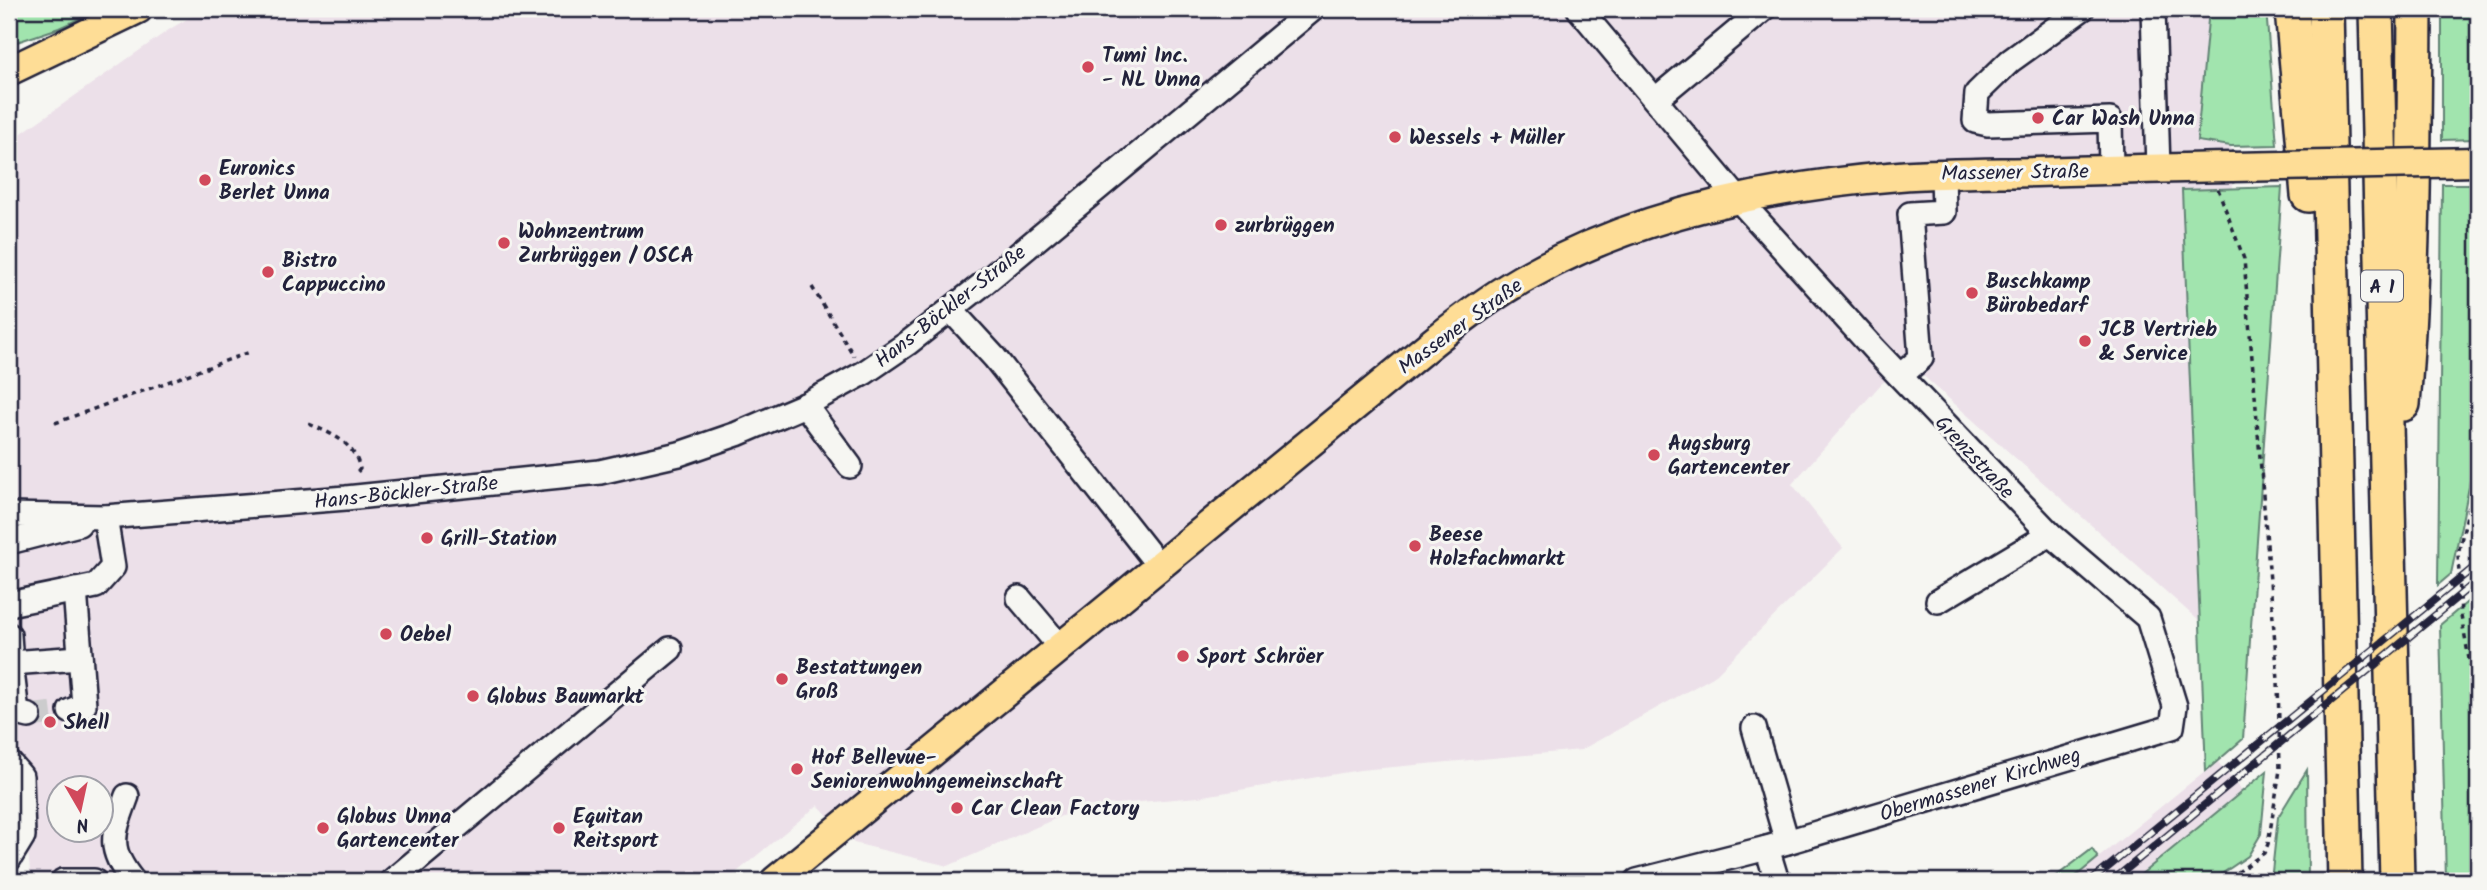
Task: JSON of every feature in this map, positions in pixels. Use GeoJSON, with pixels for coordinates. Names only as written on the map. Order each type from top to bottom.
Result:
{"type":"FeatureCollection","features":[{"type":"Feature","properties":{"kind":"highway"},"geometry":{"type":"LineString","coordinates":[[2292,9],[2335,467]]}},
{"type":"Feature","properties":{"kind":"highway","name":"A 1"},"geometry":{"type":"LineString","coordinates":[[2326,9],[2345,881]]}},
{"type":"Feature","properties":{"kind":"highway","name":"A 1"},"geometry":{"type":"LineString","coordinates":[[2376,9],[2397,881]]}},
{"type":"Feature","properties":{"kind":"highway"},"geometry":{"type":"LineString","coordinates":[[2390,563],[2411,318],[2414,9]]}},
{"type":"Feature","properties":{"kind":"main road"},"geometry":{"type":"LineString","coordinates":[[9,71],[138,9]]}},
{"type":"Feature","properties":{"kind":"main road"},"geometry":{"type":"LineString","coordinates":[[9,56],[46,51]]}},
{"type":"Feature","properties":{"kind":"main road","name":"Massener Straße"},"geometry":{"type":"LineString","coordinates":[[775,881],[1433,342],[1532,273],[1625,232],[1738,200],[1854,180],[1943,174],[2158,168],[2224,176],[2477,162]]}},
{"type":"Feature","properties":{"kind":"street","name":"Hans-Böckler-Straße"},"geometry":{"type":"LineString","coordinates":[[9,515],[105,517],[346,498],[600,472],[678,454],[772,421],[864,373],[908,343],[1313,9]]}},
{"type":"Feature","properties":{"kind":"street"},"geometry":{"type":"LineString","coordinates":[[1579,9],[1738,200]]}},
{"type":"Feature","properties":{"kind":"street"},"geometry":{"type":"LineString","coordinates":[[1656,99],[1765,9]]}},
{"type":"Feature","properties":{"kind":"street"},"geometry":{"type":"LineString","coordinates":[[2082,9],[2010,61],[1977,93],[1975,121],[1988,124],[2110,120],[2112,170]]}},
{"type":"Feature","properties":{"kind":"street"},"geometry":{"type":"LineString","coordinates":[[2153,9],[2158,168]]}},
{"type":"Feature","properties":{"kind":"street"},"geometry":{"type":"LineString","coordinates":[[1900,376],[1922,358],[1910,214],[1944,212],[1943,174]]}},
{"type":"Feature","properties":{"kind":"street","name":"Grenzstraße"},"geometry":{"type":"LineString","coordinates":[[1738,200],[2050,534],[2148,618],[2175,706],[2172,727]]}},
{"type":"Feature","properties":{"kind":"street"},"geometry":{"type":"LineString","coordinates":[[951,310],[995,358],[1159,566]]}},
{"type":"Feature","properties":{"kind":"street"},"geometry":{"type":"LineString","coordinates":[[805,405],[850,466]]}},
{"type":"Feature","properties":{"kind":"street","name":"Hans-Böckler-Straße"},"geometry":{"type":"LineString","coordinates":[[9,542],[105,517]]}},
{"type":"Feature","properties":{"kind":"street"},"geometry":{"type":"LineString","coordinates":[[9,604],[96,586],[113,567],[105,517]]}},
{"type":"Feature","properties":{"kind":"street"},"geometry":{"type":"LineString","coordinates":[[1938,601],[2050,534]]}},
{"type":"Feature","properties":{"kind":"street"},"geometry":{"type":"LineString","coordinates":[[70,712],[84,705],[75,590]]}},
{"type":"Feature","properties":{"kind":"street"},"geometry":{"type":"LineString","coordinates":[[1019,598],[1061,648]]}},
{"type":"Feature","properties":{"kind":"street"},"geometry":{"type":"LineString","coordinates":[[9,635],[17,713],[29,716]]}},
{"type":"Feature","properties":{"kind":"street"},"geometry":{"type":"LineString","coordinates":[[391,881],[670,649]]}},
{"type":"Feature","properties":{"kind":"street"},"geometry":{"type":"LineString","coordinates":[[10,663],[80,658]]}},
{"type":"Feature","properties":{"kind":"street","name":"Obermassener Kirchweg"},"geometry":{"type":"LineString","coordinates":[[1637,881],[1777,845],[2172,727]]}},
{"type":"Feature","properties":{"kind":"street"},"geometry":{"type":"LineString","coordinates":[[1754,728],[1777,845],[1777,881]]}},
{"type":"Feature","properties":{"kind":"street"},"geometry":{"type":"LineString","coordinates":[[9,762],[20,776],[23,836],[9,859]]}},
{"type":"Feature","properties":{"kind":"street"},"geometry":{"type":"LineString","coordinates":[[127,796],[117,824],[116,855],[119,864],[133,881]]}},
{"type":"Feature","properties":{"kind":"street"},"geometry":{"type":"LineString","coordinates":[[64,881],[94,881]]}},
{"type":"Feature","properties":{"kind":"path"},"geometry":{"type":"LineString","coordinates":[[2224,176],[2244,258],[2278,680],[2280,770],[2268,844],[2264,853],[2227,881]]}},
{"type":"Feature","properties":{"kind":"path"},"geometry":{"type":"LineString","coordinates":[[812,288],[864,373]]}},
{"type":"Feature","properties":{"kind":"path"},"geometry":{"type":"LineString","coordinates":[[55,423],[250,352]]}},
{"type":"Feature","properties":{"kind":"path"},"geometry":{"type":"LineString","coordinates":[[309,424],[341,438],[357,458],[360,469],[352,479]]}},
{"type":"Feature","properties":{"kind":"path"},"geometry":{"type":"LineString","coordinates":[[2478,468],[2458,554],[2461,616],[2478,707]]}},
{"type":"Feature","properties":{"kind":"shaded area"},"geometry":{"type":"Polygon","coordinates":[[[204,9],[2209,9],[2197,141],[2231,146],[2233,188],[2182,190],[2199,621],[1911,365],[1882,383],[1792,484],[1843,548],[1713,677],[1581,750],[1360,770],[1198,797],[1082,807],[948,866],[854,843],[818,805],[726,881],[31,881],[9,660],[9,142],[170,29],[204,9]]]}},
{"type":"Feature","properties":{"kind":"shaded area"},"geometry":{"type":"Polygon","coordinates":[[[2217,761],[2242,791],[2133,881],[2070,881],[2217,761]]]}},
{"type":"Feature","properties":{"kind":"green space"},"geometry":{"type":"Polygon","coordinates":[[[9,9],[101,9],[59,28],[9,43],[9,9]]]}},
{"type":"Feature","properties":{"kind":"green space"},"geometry":{"type":"Polygon","coordinates":[[[2209,9],[2266,9],[2277,145],[2231,146],[2197,141],[2209,9]]]}},
{"type":"Feature","properties":{"kind":"green space"},"geometry":{"type":"Polygon","coordinates":[[[2442,9],[2478,9],[2477,139],[2442,140],[2442,9]]]}},
{"type":"Feature","properties":{"kind":"green space"},"geometry":{"type":"Polygon","coordinates":[[[2442,184],[2478,184],[2478,427],[2451,574],[2438,585],[2442,184]]]}},
{"type":"Feature","properties":{"kind":"green space"},"geometry":{"type":"Polygon","coordinates":[[[2282,187],[2243,739],[2206,771],[2182,190],[2282,187]]]}},
{"type":"Feature","properties":{"kind":"green space"},"geometry":{"type":"Polygon","coordinates":[[[2478,593],[2478,881],[2446,881],[2440,625],[2478,593]]]}},
{"type":"Feature","properties":{"kind":"green space"},"geometry":{"type":"Polygon","coordinates":[[[2307,770],[2308,881],[2271,881],[2278,817],[2307,770]]]}},
{"type":"Feature","properties":{"kind":"green space"},"geometry":{"type":"Polygon","coordinates":[[[2267,771],[2261,834],[2248,856],[2211,881],[2133,881],[2267,771]]]}},
{"type":"Feature","properties":{"kind":"green space"},"geometry":{"type":"Polygon","coordinates":[[[2092,849],[2098,858],[2070,881],[2050,881],[2092,849]]]}},
{"type":"Feature","properties":{"kind":"tunnel"},"geometry":{"type":"LineString","coordinates":[[29,716],[70,711]]}},
{"type":"Feature","properties":{"kind":"railway"},"geometry":{"type":"LineString","coordinates":[[2091,881],[2478,564]]}},
{"type":"Feature","properties":{"kind":"railway"},"geometry":{"type":"LineString","coordinates":[[2112,881],[2478,580]]}},
{"type":"Feature","properties":{"kind":"place","name":"Tumi Inc. - NL Unna"},"geometry":{"type":"Point","coordinates":[1088,67]}},
{"type":"Feature","properties":{"kind":"place","name":"Car Wash Unna"},"geometry":{"type":"Point","coordinates":[2038,118]}},
{"type":"Feature","properties":{"kind":"place","name":"Wessels + Müller"},"geometry":{"type":"Point","coordinates":[1395,137]}},
{"type":"Feature","properties":{"kind":"place","name":"Euronics Berlet Unna"},"geometry":{"type":"Point","coordinates":[205,180]}},
{"type":"Feature","properties":{"kind":"place","name":"zurbrüggen"},"geometry":{"type":"Point","coordinates":[1221,225]}},
{"type":"Feature","properties":{"kind":"place","name":"Wohnzentrum Zurbrüggen / OSCA"},"geometry":{"type":"Point","coordinates":[504,243]}},
{"type":"Feature","properties":{"kind":"place","name":"Bistro Cappuccino"},"geometry":{"type":"Point","coordinates":[268,272]}},
{"type":"Feature","properties":{"kind":"place","name":"Buschkamp Bürobedarf"},"geometry":{"type":"Point","coordinates":[1972,293]}},
{"type":"Feature","properties":{"kind":"place","name":"JCB Vertrieb & Service"},"geometry":{"type":"Point","coordinates":[2085,341]}},
{"type":"Feature","properties":{"kind":"place","name":"Augsburg Gartencenter"},"geometry":{"type":"Point","coordinates":[1654,455]}},
{"type":"Feature","properties":{"kind":"place","name":"Grill-Station"},"geometry":{"type":"Point","coordinates":[427,538]}},
{"type":"Feature","properties":{"kind":"place","name":"Beese Holzfachmarkt"},"geometry":{"type":"Point","coordinates":[1415,546]}},
{"type":"Feature","properties":{"kind":"place","name":"Oebel"},"geometry":{"type":"Point","coordinates":[386,634]}},
{"type":"Feature","properties":{"kind":"place","name":"Sport Schröer"},"geometry":{"type":"Point","coordinates":[1183,656]}},
{"type":"Feature","properties":{"kind":"place","name":"Bestattungen Groß"},"geometry":{"type":"Point","coordinates":[782,679]}},
{"type":"Feature","properties":{"kind":"place","name":"Globus Baumarkt"},"geometry":{"type":"Point","coordinates":[473,696]}},
{"type":"Feature","properties":{"kind":"place","name":"Shell"},"geometry":{"type":"Point","coordinates":[50,722]}},
{"type":"Feature","properties":{"kind":"place","name":"Hof Bellevue- Seniorenwohngemeinschaft"},"geometry":{"type":"Point","coordinates":[797,769]}},
{"type":"Feature","properties":{"kind":"place","name":"Car Clean Factory"},"geometry":{"type":"Point","coordinates":[957,808]}},
{"type":"Feature","properties":{"kind":"place","name":"Globus Unna Gartencenter"},"geometry":{"type":"Point","coordinates":[323,828]}},
{"type":"Feature","properties":{"kind":"place","name":"Equitan Reitsport"},"geometry":{"type":"Point","coordinates":[559,828]}}]}
